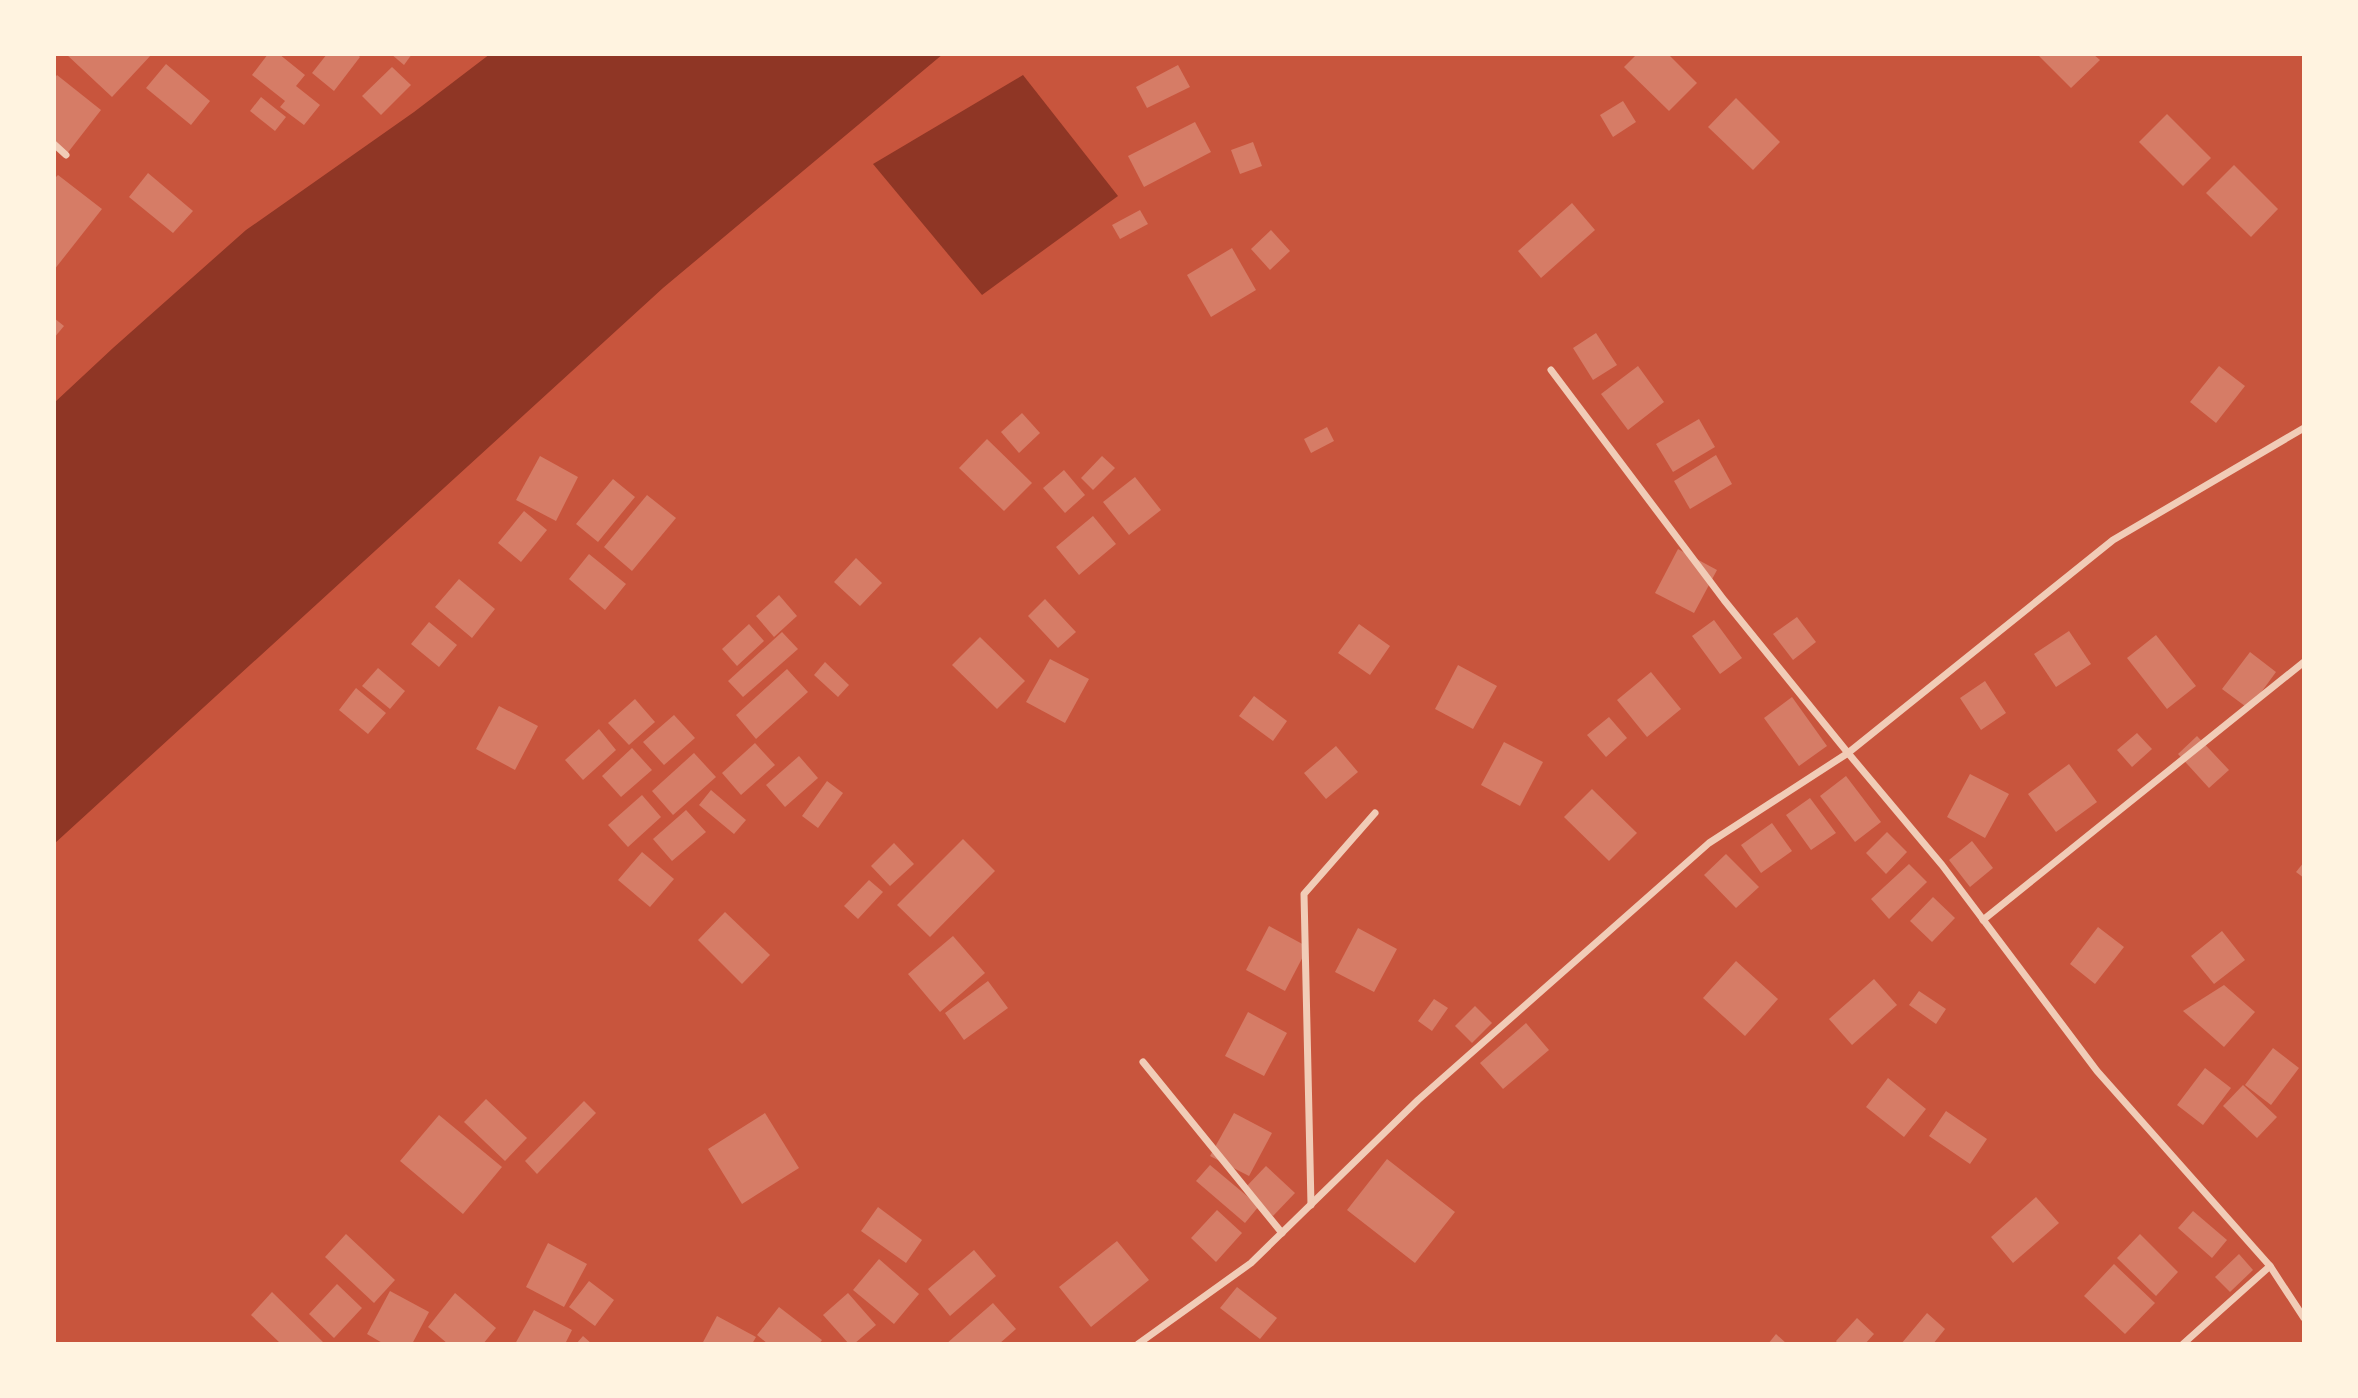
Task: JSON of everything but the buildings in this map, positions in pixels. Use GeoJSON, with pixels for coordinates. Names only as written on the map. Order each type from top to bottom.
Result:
{"type":"FeatureCollection","features":[{"type":"Feature","properties":{"kind":"street"},"geometry":{"type":"LineString","coordinates":[[54,144],[66,155]]}},
{"type":"Feature","properties":{"kind":"street"},"geometry":{"type":"LineString","coordinates":[[1551,370],[1724,600],[1847,753],[1942,865],[2097,1071],[2270,1266],[2304,1318]]}},
{"type":"Feature","properties":{"kind":"street"},"geometry":{"type":"LineString","coordinates":[[1138,1344],[1251,1263],[1418,1100],[1709,843],[1847,753],[2113,540],[2304,428]]}},
{"type":"Feature","properties":{"kind":"street"},"geometry":{"type":"LineString","coordinates":[[1983,920],[2304,662]]}},
{"type":"Feature","properties":{"kind":"street"},"geometry":{"type":"LineString","coordinates":[[1311,1205],[1304,894],[1375,813]]}},
{"type":"Feature","properties":{"kind":"street"},"geometry":{"type":"LineString","coordinates":[[1143,1062],[1282,1233]]}},
{"type":"Feature","properties":{"kind":"street"},"geometry":{"type":"LineString","coordinates":[[2183,1344],[2270,1266]]}},
{"type":"Feature","properties":{"kind":"shaded area"},"geometry":{"type":"Polygon","coordinates":[[[490,54],[943,54],[663,288],[54,844],[54,403],[246,230],[414,112],[490,54]]]}},
{"type":"Feature","properties":{"kind":"shaded area"},"geometry":{"type":"Polygon","coordinates":[[[1023,75],[1118,196],[982,295],[873,164],[1023,75]]]}}]}
